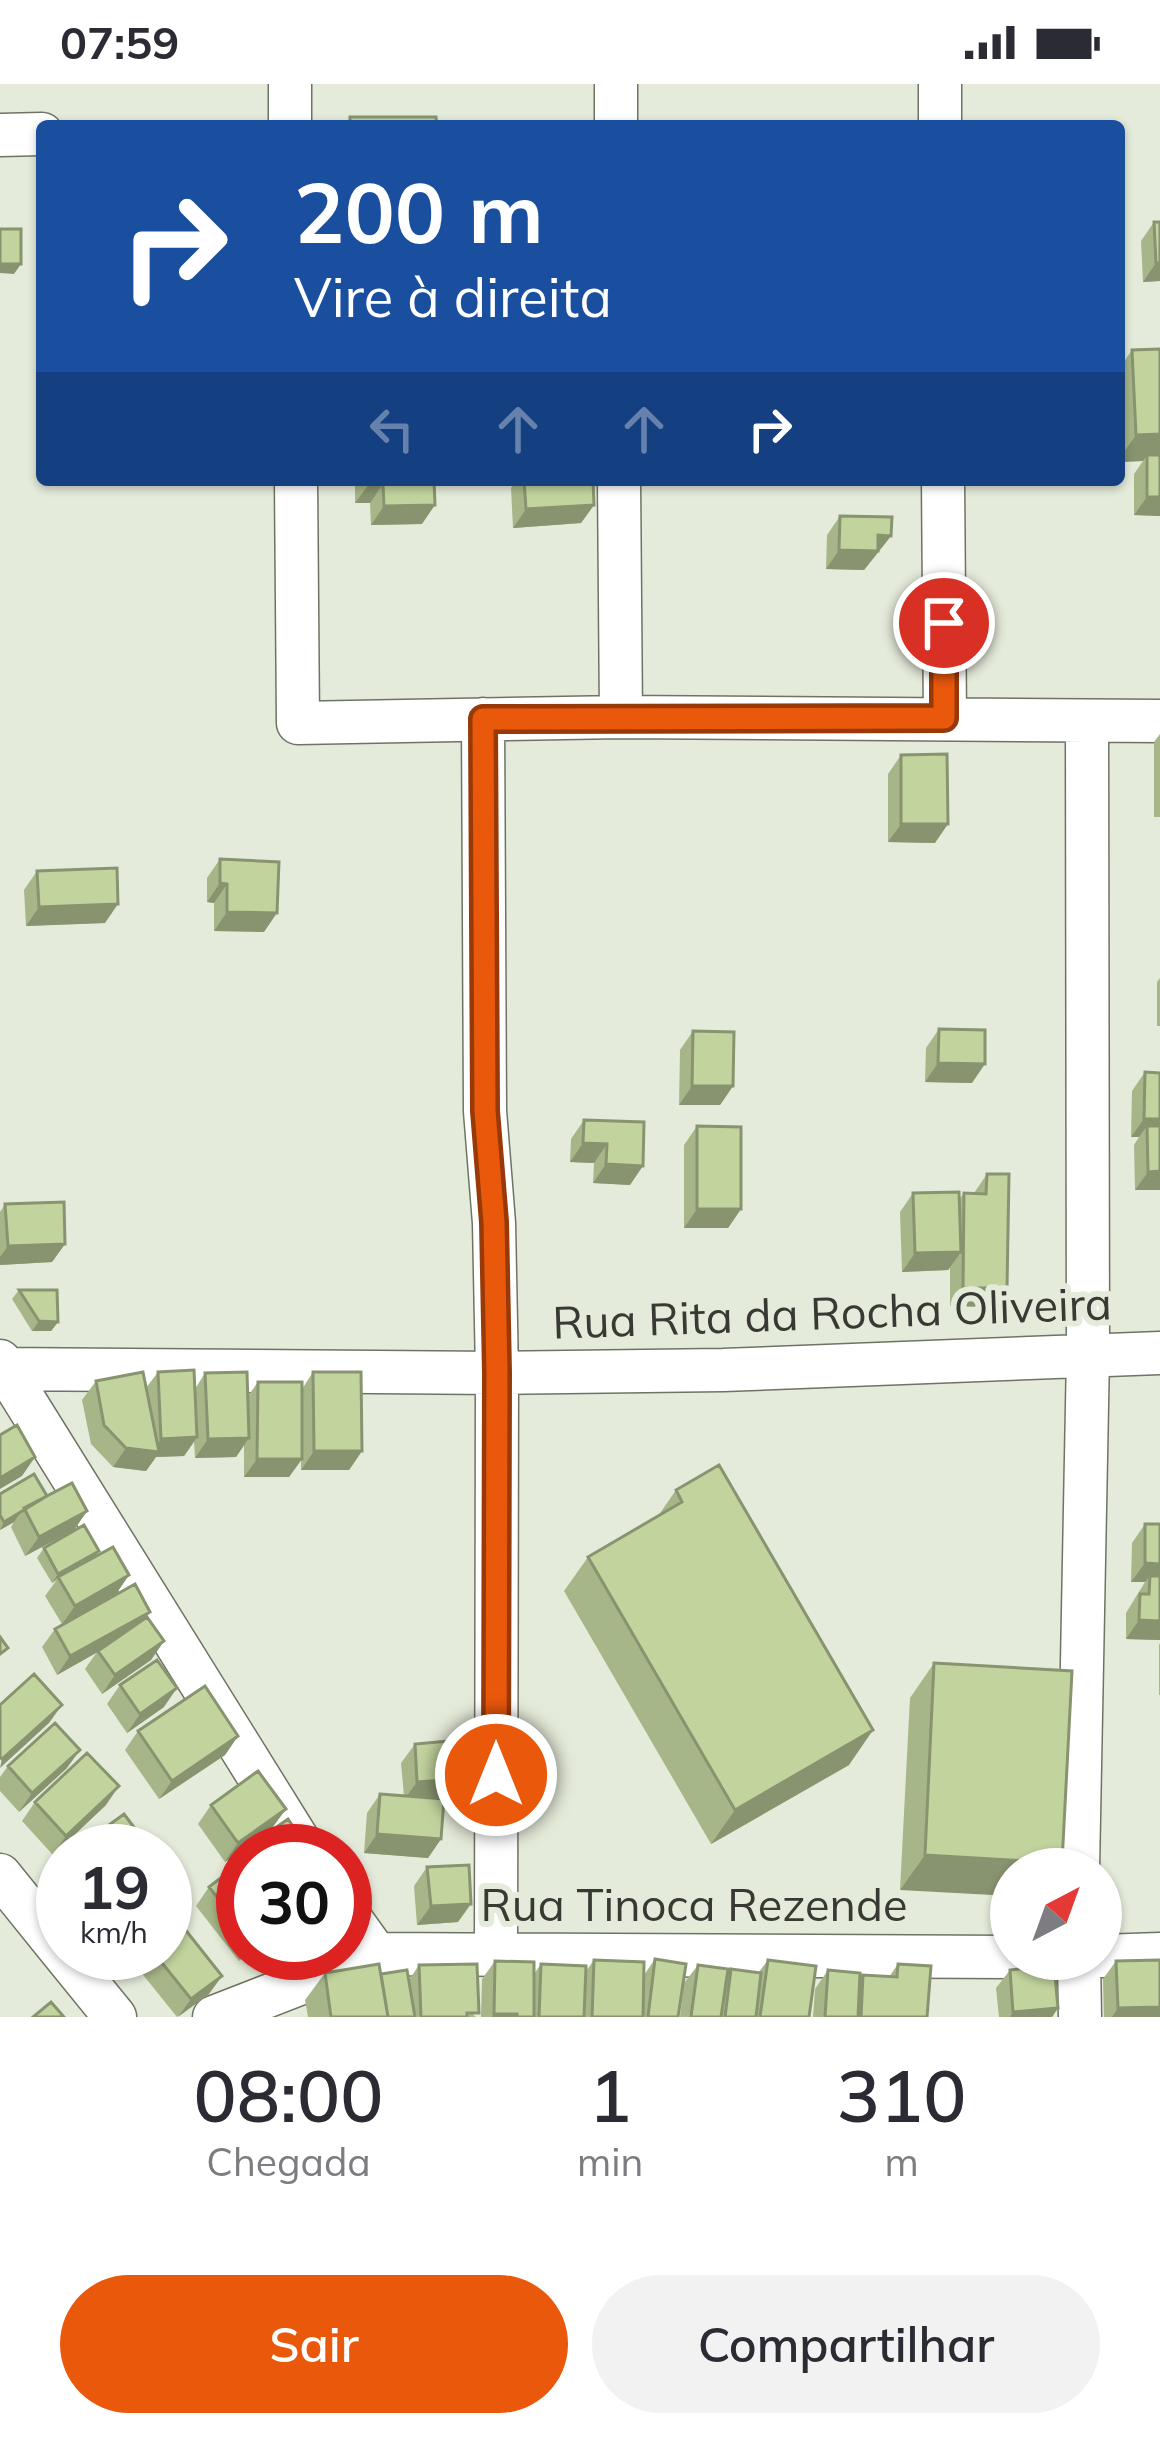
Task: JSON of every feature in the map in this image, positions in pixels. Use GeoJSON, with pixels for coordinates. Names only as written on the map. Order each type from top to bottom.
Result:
{"type":"FeatureCollection","features":[{"type":"Feature","properties":{"kind":"street"},"geometry":{"type":"LineString","coordinates":[[290,84],[290,120]]}},
{"type":"Feature","properties":{"kind":"street"},"geometry":{"type":"LineString","coordinates":[[616,84],[616,120]]}},
{"type":"Feature","properties":{"kind":"street"},"geometry":{"type":"LineString","coordinates":[[940,84],[940,120]]}},
{"type":"Feature","properties":{"kind":"street"},"geometry":{"type":"LineString","coordinates":[[0,135],[36,134]]}},
{"type":"Feature","properties":{"kind":"street"},"geometry":{"type":"LineString","coordinates":[[296,486],[298,723],[620,717],[1160,722]]}},
{"type":"Feature","properties":{"kind":"street"},"geometry":{"type":"LineString","coordinates":[[619,486],[620,717]]}},
{"type":"Feature","properties":{"kind":"street"},"geometry":{"type":"LineString","coordinates":[[943,486],[944,718]]}},
{"type":"Feature","properties":{"kind":"street"},"geometry":{"type":"LineString","coordinates":[[483,719],[485,1111],[494,1222],[497,1373],[496,1953]]}},
{"type":"Feature","properties":{"kind":"street"},"geometry":{"type":"LineString","coordinates":[[1078,1848],[1088,1354],[1087,723]]}},
{"type":"Feature","properties":{"kind":"street","name":"Rua Rita da Rocha Oliveira"},"geometry":{"type":"LineString","coordinates":[[1,1366],[497,1373],[723,1370],[1160,1353]]}},
{"type":"Feature","properties":{"kind":"street"},"geometry":{"type":"LineString","coordinates":[[1,1366],[288,1824]]}},
{"type":"Feature","properties":{"kind":"street"},"geometry":{"type":"LineString","coordinates":[[0,1876],[36,1920]]}},
{"type":"Feature","properties":{"kind":"street"},"geometry":{"type":"LineString","coordinates":[[214,2017],[376,1954],[372,1948]]}},
{"type":"Feature","properties":{"kind":"street","name":"Rua Tinoca Rezende"},"geometry":{"type":"LineString","coordinates":[[376,1954],[990,1957]]}},
{"type":"Feature","properties":{"kind":"street"},"geometry":{"type":"LineString","coordinates":[[1122,1955],[1160,1954]]}},
{"type":"Feature","properties":{"kind":"street"},"geometry":{"type":"LineString","coordinates":[[85,1980],[115,2017]]}},
{"type":"Feature","properties":{"kind":"street"},"geometry":{"type":"LineString","coordinates":[[1079,1980],[1080,2017]]}},
{"type":"Feature","properties":{"kind":"building"},"geometry":{"type":"Polygon","coordinates":[[[436,117],[436,120],[350,120],[436,117]]]}},
{"type":"Feature","properties":{"kind":"building"},"geometry":{"type":"Polygon","coordinates":[[[1154,222],[1160,222],[1160,263],[1156,263],[1154,222]]]}},
{"type":"Feature","properties":{"kind":"building"},"geometry":{"type":"Polygon","coordinates":[[[0,229],[21,229],[21,264],[0,264],[0,229]]]}},
{"type":"Feature","properties":{"kind":"building"},"geometry":{"type":"Polygon","coordinates":[[[1160,349],[1160,434],[1136,435],[1132,350],[1160,349]]]}},
{"type":"Feature","properties":{"kind":"building"},"geometry":{"type":"Polygon","coordinates":[[[1147,455],[1160,455],[1160,497],[1147,497],[1147,455]]]}},
{"type":"Feature","properties":{"kind":"building"},"geometry":{"type":"Polygon","coordinates":[[[383,486],[434,486],[435,505],[384,506],[383,486]]]}},
{"type":"Feature","properties":{"kind":"building"},"geometry":{"type":"Polygon","coordinates":[[[524,486],[593,486],[594,505],[526,509],[524,486]]]}},
{"type":"Feature","properties":{"kind":"building"},"geometry":{"type":"Polygon","coordinates":[[[840,516],[892,517],[891,536],[878,535],[878,551],[839,550],[840,516]]]}},
{"type":"Feature","properties":{"kind":"building"},"geometry":{"type":"Polygon","coordinates":[[[947,754],[948,824],[901,824],[901,755],[947,754]]]}},
{"type":"Feature","properties":{"kind":"building"},"geometry":{"type":"Polygon","coordinates":[[[220,859],[279,862],[277,913],[227,912],[227,884],[220,883],[220,859]]]}},
{"type":"Feature","properties":{"kind":"building"},"geometry":{"type":"Polygon","coordinates":[[[117,868],[118,904],[39,907],[37,871],[117,868]]]}},
{"type":"Feature","properties":{"kind":"building"},"geometry":{"type":"Polygon","coordinates":[[[939,1029],[985,1030],[985,1064],[938,1063],[939,1029]]]}},
{"type":"Feature","properties":{"kind":"building"},"geometry":{"type":"Polygon","coordinates":[[[693,1031],[734,1032],[733,1086],[692,1086],[693,1031]]]}},
{"type":"Feature","properties":{"kind":"building"},"geometry":{"type":"Polygon","coordinates":[[[1145,1072],[1160,1073],[1160,1119],[1144,1119],[1145,1072]]]}},
{"type":"Feature","properties":{"kind":"building"},"geometry":{"type":"Polygon","coordinates":[[[584,1120],[644,1122],[643,1166],[606,1164],[607,1144],[583,1143],[584,1120]]]}},
{"type":"Feature","properties":{"kind":"building"},"geometry":{"type":"Polygon","coordinates":[[[697,1126],[741,1127],[741,1209],[697,1209],[697,1126]]]}},
{"type":"Feature","properties":{"kind":"building"},"geometry":{"type":"Polygon","coordinates":[[[1147,1126],[1160,1126],[1160,1171],[1148,1172],[1147,1126]]]}},
{"type":"Feature","properties":{"kind":"building"},"geometry":{"type":"Polygon","coordinates":[[[987,1174],[1009,1174],[1007,1288],[963,1288],[964,1193],[986,1194],[987,1174]]]}},
{"type":"Feature","properties":{"kind":"building"},"geometry":{"type":"Polygon","coordinates":[[[959,1192],[961,1252],[915,1253],[913,1193],[959,1192]]]}},
{"type":"Feature","properties":{"kind":"building"},"geometry":{"type":"Polygon","coordinates":[[[64,1202],[65,1244],[8,1246],[5,1204],[64,1202]]]}},
{"type":"Feature","properties":{"kind":"building"},"geometry":{"type":"Polygon","coordinates":[[[19,1290],[57,1290],[58,1322],[39,1321],[19,1290]]]}},
{"type":"Feature","properties":{"kind":"building"},"geometry":{"type":"Polygon","coordinates":[[[194,1370],[197,1437],[161,1439],[158,1372],[194,1370]]]}},
{"type":"Feature","properties":{"kind":"building"},"geometry":{"type":"Polygon","coordinates":[[[143,1372],[159,1452],[126,1448],[104,1425],[96,1381],[143,1372]]]}},
{"type":"Feature","properties":{"kind":"building"},"geometry":{"type":"Polygon","coordinates":[[[247,1372],[249,1438],[208,1439],[205,1373],[247,1372]]]}},
{"type":"Feature","properties":{"kind":"building"},"geometry":{"type":"Polygon","coordinates":[[[313,1372],[361,1372],[362,1451],[314,1451],[313,1372]]]}},
{"type":"Feature","properties":{"kind":"building"},"geometry":{"type":"Polygon","coordinates":[[[258,1382],[302,1382],[302,1459],[257,1459],[258,1382]]]}},
{"type":"Feature","properties":{"kind":"building"},"geometry":{"type":"Polygon","coordinates":[[[17,1425],[35,1457],[0,1478],[0,1435],[17,1425]]]}},
{"type":"Feature","properties":{"kind":"building"},"geometry":{"type":"Polygon","coordinates":[[[719,1465],[873,1730],[735,1810],[588,1557],[682,1502],[676,1490],[719,1465]]]}},
{"type":"Feature","properties":{"kind":"building"},"geometry":{"type":"Polygon","coordinates":[[[34,1474],[47,1496],[4,1522],[0,1494],[34,1474]]]}},
{"type":"Feature","properties":{"kind":"building"},"geometry":{"type":"Polygon","coordinates":[[[72,1483],[87,1511],[39,1537],[24,1508],[72,1483]]]}},
{"type":"Feature","properties":{"kind":"building"},"geometry":{"type":"Polygon","coordinates":[[[1145,1524],[1160,1524],[1160,1564],[1145,1563],[1145,1524]]]}},
{"type":"Feature","properties":{"kind":"building"},"geometry":{"type":"Polygon","coordinates":[[[84,1525],[99,1551],[58,1574],[44,1548],[84,1525]]]}},
{"type":"Feature","properties":{"kind":"building"},"geometry":{"type":"Polygon","coordinates":[[[113,1547],[129,1575],[75,1606],[58,1577],[113,1547]]]}},
{"type":"Feature","properties":{"kind":"building"},"geometry":{"type":"Polygon","coordinates":[[[1150,1576],[1160,1576],[1160,1621],[1139,1620],[1140,1594],[1149,1594],[1150,1576]]]}},
{"type":"Feature","properties":{"kind":"building"},"geometry":{"type":"Polygon","coordinates":[[[135,1584],[150,1612],[70,1656],[55,1629],[135,1584]]]}},
{"type":"Feature","properties":{"kind":"building"},"geometry":{"type":"Polygon","coordinates":[[[147,1617],[164,1641],[115,1675],[98,1651],[147,1617]]]}},
{"type":"Feature","properties":{"kind":"building"},"geometry":{"type":"Polygon","coordinates":[[[157,1660],[177,1688],[140,1714],[120,1685],[157,1660]]]}},
{"type":"Feature","properties":{"kind":"building"},"geometry":{"type":"Polygon","coordinates":[[[934,1663],[1072,1671],[1063,1848],[990,1848],[990,1859],[925,1855],[934,1663]]]}},
{"type":"Feature","properties":{"kind":"building"},"geometry":{"type":"Polygon","coordinates":[[[34,1674],[62,1705],[2,1759],[0,1705],[34,1674]]]}},
{"type":"Feature","properties":{"kind":"building"},"geometry":{"type":"Polygon","coordinates":[[[205,1686],[238,1736],[172,1781],[138,1731],[205,1686]]]}},
{"type":"Feature","properties":{"kind":"building"},"geometry":{"type":"Polygon","coordinates":[[[55,1723],[80,1750],[32,1793],[8,1766],[55,1723]]]}},
{"type":"Feature","properties":{"kind":"building"},"geometry":{"type":"Polygon","coordinates":[[[472,1739],[475,1778],[417,1782],[415,1744],[472,1739]]]}},
{"type":"Feature","properties":{"kind":"building"},"geometry":{"type":"Polygon","coordinates":[[[87,1753],[119,1786],[79,1824],[55,1824],[35,1802],[87,1753]]]}},
{"type":"Feature","properties":{"kind":"building"},"geometry":{"type":"Polygon","coordinates":[[[258,1771],[286,1809],[265,1824],[224,1824],[211,1805],[258,1771]]]}},
{"type":"Feature","properties":{"kind":"building"},"geometry":{"type":"Polygon","coordinates":[[[380,1794],[444,1799],[441,1839],[377,1834],[380,1794]]]}},
{"type":"Feature","properties":{"kind":"building"},"geometry":{"type":"Polygon","coordinates":[[[124,1814],[132,1824],[110,1824],[124,1814]]]}},
{"type":"Feature","properties":{"kind":"building"},"geometry":{"type":"Polygon","coordinates":[[[469,1865],[471,1904],[431,1906],[427,1867],[469,1865]]]}},
{"type":"Feature","properties":{"kind":"building"},"geometry":{"type":"Polygon","coordinates":[[[192,1938],[216,1968],[217,1980],[191,1999],[176,1980],[192,1980],[192,1938]]]}},
{"type":"Feature","properties":{"kind":"building"},"geometry":{"type":"Polygon","coordinates":[[[655,1959],[686,1964],[678,2017],[648,2017],[655,1959]]]}},
{"type":"Feature","properties":{"kind":"building"},"geometry":{"type":"Polygon","coordinates":[[[594,1960],[644,1962],[643,2017],[592,2017],[594,1960]]]}},
{"type":"Feature","properties":{"kind":"building"},"geometry":{"type":"Polygon","coordinates":[[[768,1960],[816,1966],[809,2017],[760,2017],[768,1960]]]}},
{"type":"Feature","properties":{"kind":"building"},"geometry":{"type":"Polygon","coordinates":[[[1160,1960],[1160,2007],[1118,2008],[1122,1961],[1160,1960]]]}},
{"type":"Feature","properties":{"kind":"building"},"geometry":{"type":"Polygon","coordinates":[[[495,1961],[534,1962],[534,2017],[494,2014],[495,1961]]]}},
{"type":"Feature","properties":{"kind":"building"},"geometry":{"type":"Polygon","coordinates":[[[379,1964],[388,2017],[331,2017],[326,1980],[372,1980],[372,1965],[379,1964]]]}},
{"type":"Feature","properties":{"kind":"building"},"geometry":{"type":"Polygon","coordinates":[[[477,1964],[479,2013],[421,2017],[419,1965],[477,1964]]]}},
{"type":"Feature","properties":{"kind":"building"},"geometry":{"type":"Polygon","coordinates":[[[541,1964],[586,1966],[584,2017],[539,2017],[541,1964]]]}},
{"type":"Feature","properties":{"kind":"building"},"geometry":{"type":"Polygon","coordinates":[[[898,1964],[931,1966],[927,2017],[861,2017],[863,1975],[897,1977],[898,1964]]]}},
{"type":"Feature","properties":{"kind":"building"},"geometry":{"type":"Polygon","coordinates":[[[698,1965],[728,1969],[721,2017],[691,2017],[698,1965]]]}},
{"type":"Feature","properties":{"kind":"building"},"geometry":{"type":"Polygon","coordinates":[[[731,1969],[761,1973],[756,2017],[725,2017],[731,1969]]]}},
{"type":"Feature","properties":{"kind":"building"},"geometry":{"type":"Polygon","coordinates":[[[407,1970],[415,2017],[388,2017],[381,1974],[407,1970]]]}},
{"type":"Feature","properties":{"kind":"building"},"geometry":{"type":"Polygon","coordinates":[[[828,1970],[860,1973],[858,2017],[825,2017],[828,1970]]]}},
{"type":"Feature","properties":{"kind":"building"},"geometry":{"type":"Polygon","coordinates":[[[1011,1980],[1055,1980],[1058,2008],[1013,2012],[1011,1980]]]}},
{"type":"Feature","properties":{"kind":"building"},"geometry":{"type":"Polygon","coordinates":[[[51,2002],[64,2017],[33,2017],[51,2002]]]}},
{"type":"Feature","properties":{"kind":"route"},"geometry":{"type":"LineString","coordinates":[[496,1775],[497,1373],[494,1222],[485,1111],[483,719],[944,718],[944,623]]}}]}
